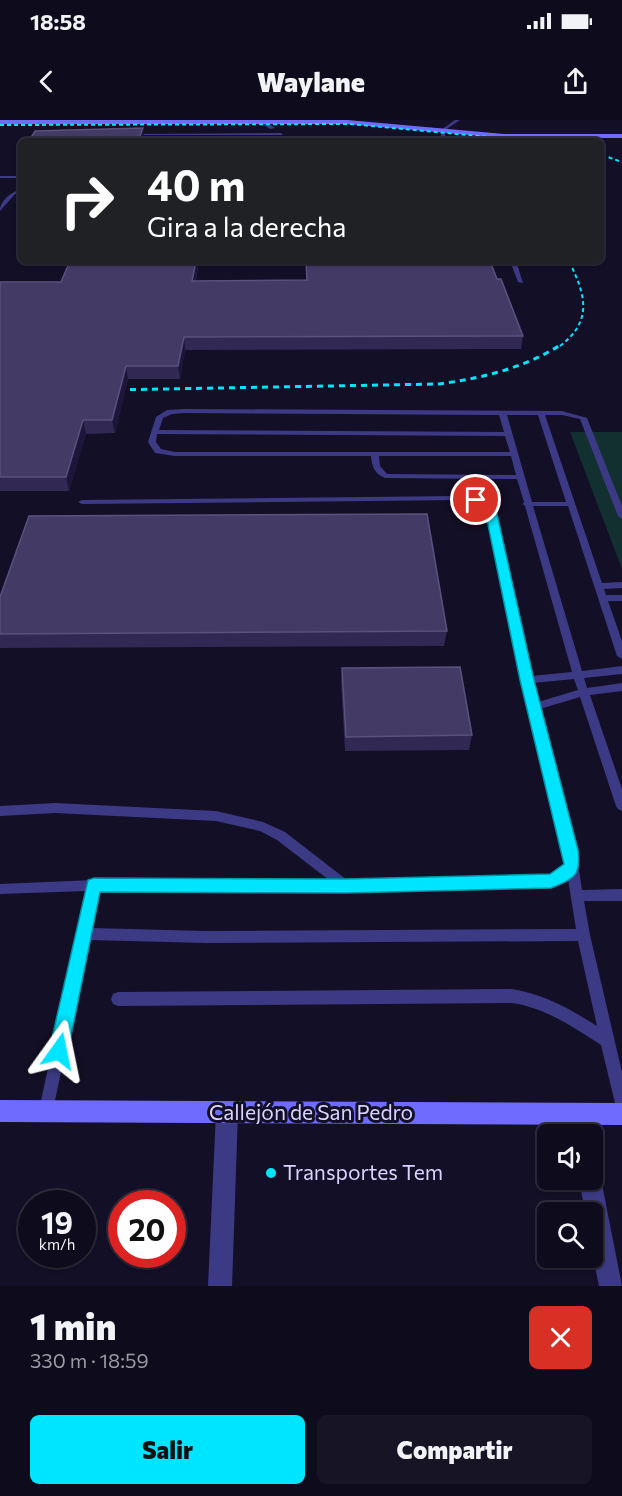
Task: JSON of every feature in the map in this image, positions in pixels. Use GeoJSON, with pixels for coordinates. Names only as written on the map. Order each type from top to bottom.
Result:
{"type":"FeatureCollection","features":[{"type":"Feature","properties":{"kind":"main road"},"geometry":{"type":"LineString","coordinates":[[0,122],[360,122],[443,136],[622,136]]}},
{"type":"Feature","properties":{"kind":"main road"},"geometry":{"type":"LineString","coordinates":[[0,128],[364,128],[460,138]]}},
{"type":"Feature","properties":{"kind":"main road"},"geometry":{"type":"LineString","coordinates":[[604,142],[622,142]]}},
{"type":"Feature","properties":{"kind":"main road","name":"Callejón de San Pedro"},"geometry":{"type":"LineString","coordinates":[[0,1111],[227,1113],[579,1124],[622,1114]]}},
{"type":"Feature","properties":{"kind":"street"},"geometry":{"type":"LineString","coordinates":[[260,121],[272,128]]}},
{"type":"Feature","properties":{"kind":"street"},"geometry":{"type":"LineString","coordinates":[[220,1286],[227,1113]]}},
{"type":"Feature","properties":{"kind":"street"},"geometry":{"type":"LineString","coordinates":[[592,1190],[611,1286]]}},
{"type":"Feature","properties":{"kind":"lane"},"geometry":{"type":"LineString","coordinates":[[443,136],[458,120]]}},
{"type":"Feature","properties":{"kind":"lane"},"geometry":{"type":"LineString","coordinates":[[272,128],[280,134]]}},
{"type":"Feature","properties":{"kind":"lane"},"geometry":{"type":"LineString","coordinates":[[122,135],[280,134]]}},
{"type":"Feature","properties":{"kind":"lane"},"geometry":{"type":"LineString","coordinates":[[0,177],[18,177]]}},
{"type":"Feature","properties":{"kind":"lane"},"geometry":{"type":"LineString","coordinates":[[0,209],[13,193],[18,191]]}},
{"type":"Feature","properties":{"kind":"lane"},"geometry":{"type":"LineString","coordinates":[[514,264],[521,282]]}},
{"type":"Feature","properties":{"kind":"lane"},"geometry":{"type":"LineString","coordinates":[[513,454],[169,453],[158,451],[154,446],[154,432],[160,417],[170,412],[186,411],[562,413],[583,418],[622,516]]}},
{"type":"Feature","properties":{"kind":"lane"},"geometry":{"type":"LineString","coordinates":[[502,412],[578,675],[617,776],[622,806]]}},
{"type":"Feature","properties":{"kind":"lane"},"geometry":{"type":"LineString","coordinates":[[541,413],[622,656]]}},
{"type":"Feature","properties":{"kind":"lane"},"geometry":{"type":"LineString","coordinates":[[154,432],[509,434]]}},
{"type":"Feature","properties":{"kind":"lane"},"geometry":{"type":"LineString","coordinates":[[375,453],[376,467],[385,476],[520,477]]}},
{"type":"Feature","properties":{"kind":"lane"},"geometry":{"type":"LineString","coordinates":[[82,502],[459,498],[476,500],[491,514],[527,680],[572,867],[584,935],[622,1103]]}},
{"type":"Feature","properties":{"kind":"lane"},"geometry":{"type":"LineString","coordinates":[[527,504],[571,504]]}},
{"type":"Feature","properties":{"kind":"lane"},"geometry":{"type":"LineString","coordinates":[[599,586],[622,585]]}},
{"type":"Feature","properties":{"kind":"lane"},"geometry":{"type":"LineString","coordinates":[[603,598],[622,598]]}},
{"type":"Feature","properties":{"kind":"lane"},"geometry":{"type":"LineString","coordinates":[[527,680],[622,670]]}},
{"type":"Feature","properties":{"kind":"lane"},"geometry":{"type":"LineString","coordinates":[[535,706],[584,692],[622,687]]}},
{"type":"Feature","properties":{"kind":"lane"},"geometry":{"type":"LineString","coordinates":[[0,811],[55,808],[216,816],[263,827],[280,836],[345,886]]}},
{"type":"Feature","properties":{"kind":"lane"},"geometry":{"type":"LineString","coordinates":[[0,889],[94,885],[345,886],[551,881],[561,877],[572,867]]}},
{"type":"Feature","properties":{"kind":"lane"},"geometry":{"type":"LineString","coordinates":[[46,1110],[94,885]]}},
{"type":"Feature","properties":{"kind":"lane"},"geometry":{"type":"LineString","coordinates":[[576,896],[622,895]]}},
{"type":"Feature","properties":{"kind":"lane"},"geometry":{"type":"LineString","coordinates":[[83,934],[206,937],[584,935]]}},
{"type":"Feature","properties":{"kind":"lane"},"geometry":{"type":"LineString","coordinates":[[118,999],[528,997],[543,1003],[608,1041]]}},
{"type":"Feature","properties":{"kind":"green space"},"geometry":{"type":"Polygon","coordinates":[[[570,432],[622,432],[622,569],[570,432]]]}},
{"type":"Feature","properties":{"kind":"building"},"geometry":{"type":"Polygon","coordinates":[[[143,128],[139,138],[31,138],[35,131],[143,128]]]}},
{"type":"Feature","properties":{"kind":"building"},"geometry":{"type":"Polygon","coordinates":[[[69,264],[195,264],[192,281],[307,280],[306,264],[491,264],[497,279],[501,279],[523,336],[184,337],[178,366],[126,366],[112,420],[83,420],[66,477],[0,477],[0,282],[61,282],[69,264]]]}},
{"type":"Feature","properties":{"kind":"building"},"geometry":{"type":"Polygon","coordinates":[[[427,514],[447,631],[0,634],[0,597],[29,516],[427,514]]]}},
{"type":"Feature","properties":{"kind":"building"},"geometry":{"type":"Polygon","coordinates":[[[460,667],[472,735],[346,737],[342,668],[460,667]]]}},
{"type":"Feature","properties":{"kind":"railway"},"geometry":{"type":"LineString","coordinates":[[0,125],[350,124],[500,138]]}},
{"type":"Feature","properties":{"kind":"railway"},"geometry":{"type":"LineString","coordinates":[[604,156],[622,162]]}},
{"type":"Feature","properties":{"kind":"railway"},"geometry":{"type":"LineString","coordinates":[[560,346],[571,336],[582,316],[582,296],[570,264]]}},
{"type":"Feature","properties":{"kind":"railway"},"geometry":{"type":"LineString","coordinates":[[108,390],[439,384],[503,371],[533,360],[562,344]]}},
{"type":"Feature","properties":{"kind":"place","name":"Transportes Tem"},"geometry":{"type":"Point","coordinates":[271,1173]}},
{"type":"Feature","properties":{"kind":"route"},"geometry":{"type":"LineString","coordinates":[[59,1051],[94,885],[345,886],[551,881],[561,877],[572,867],[570,850],[527,680],[491,514],[476,500]]}}]}
